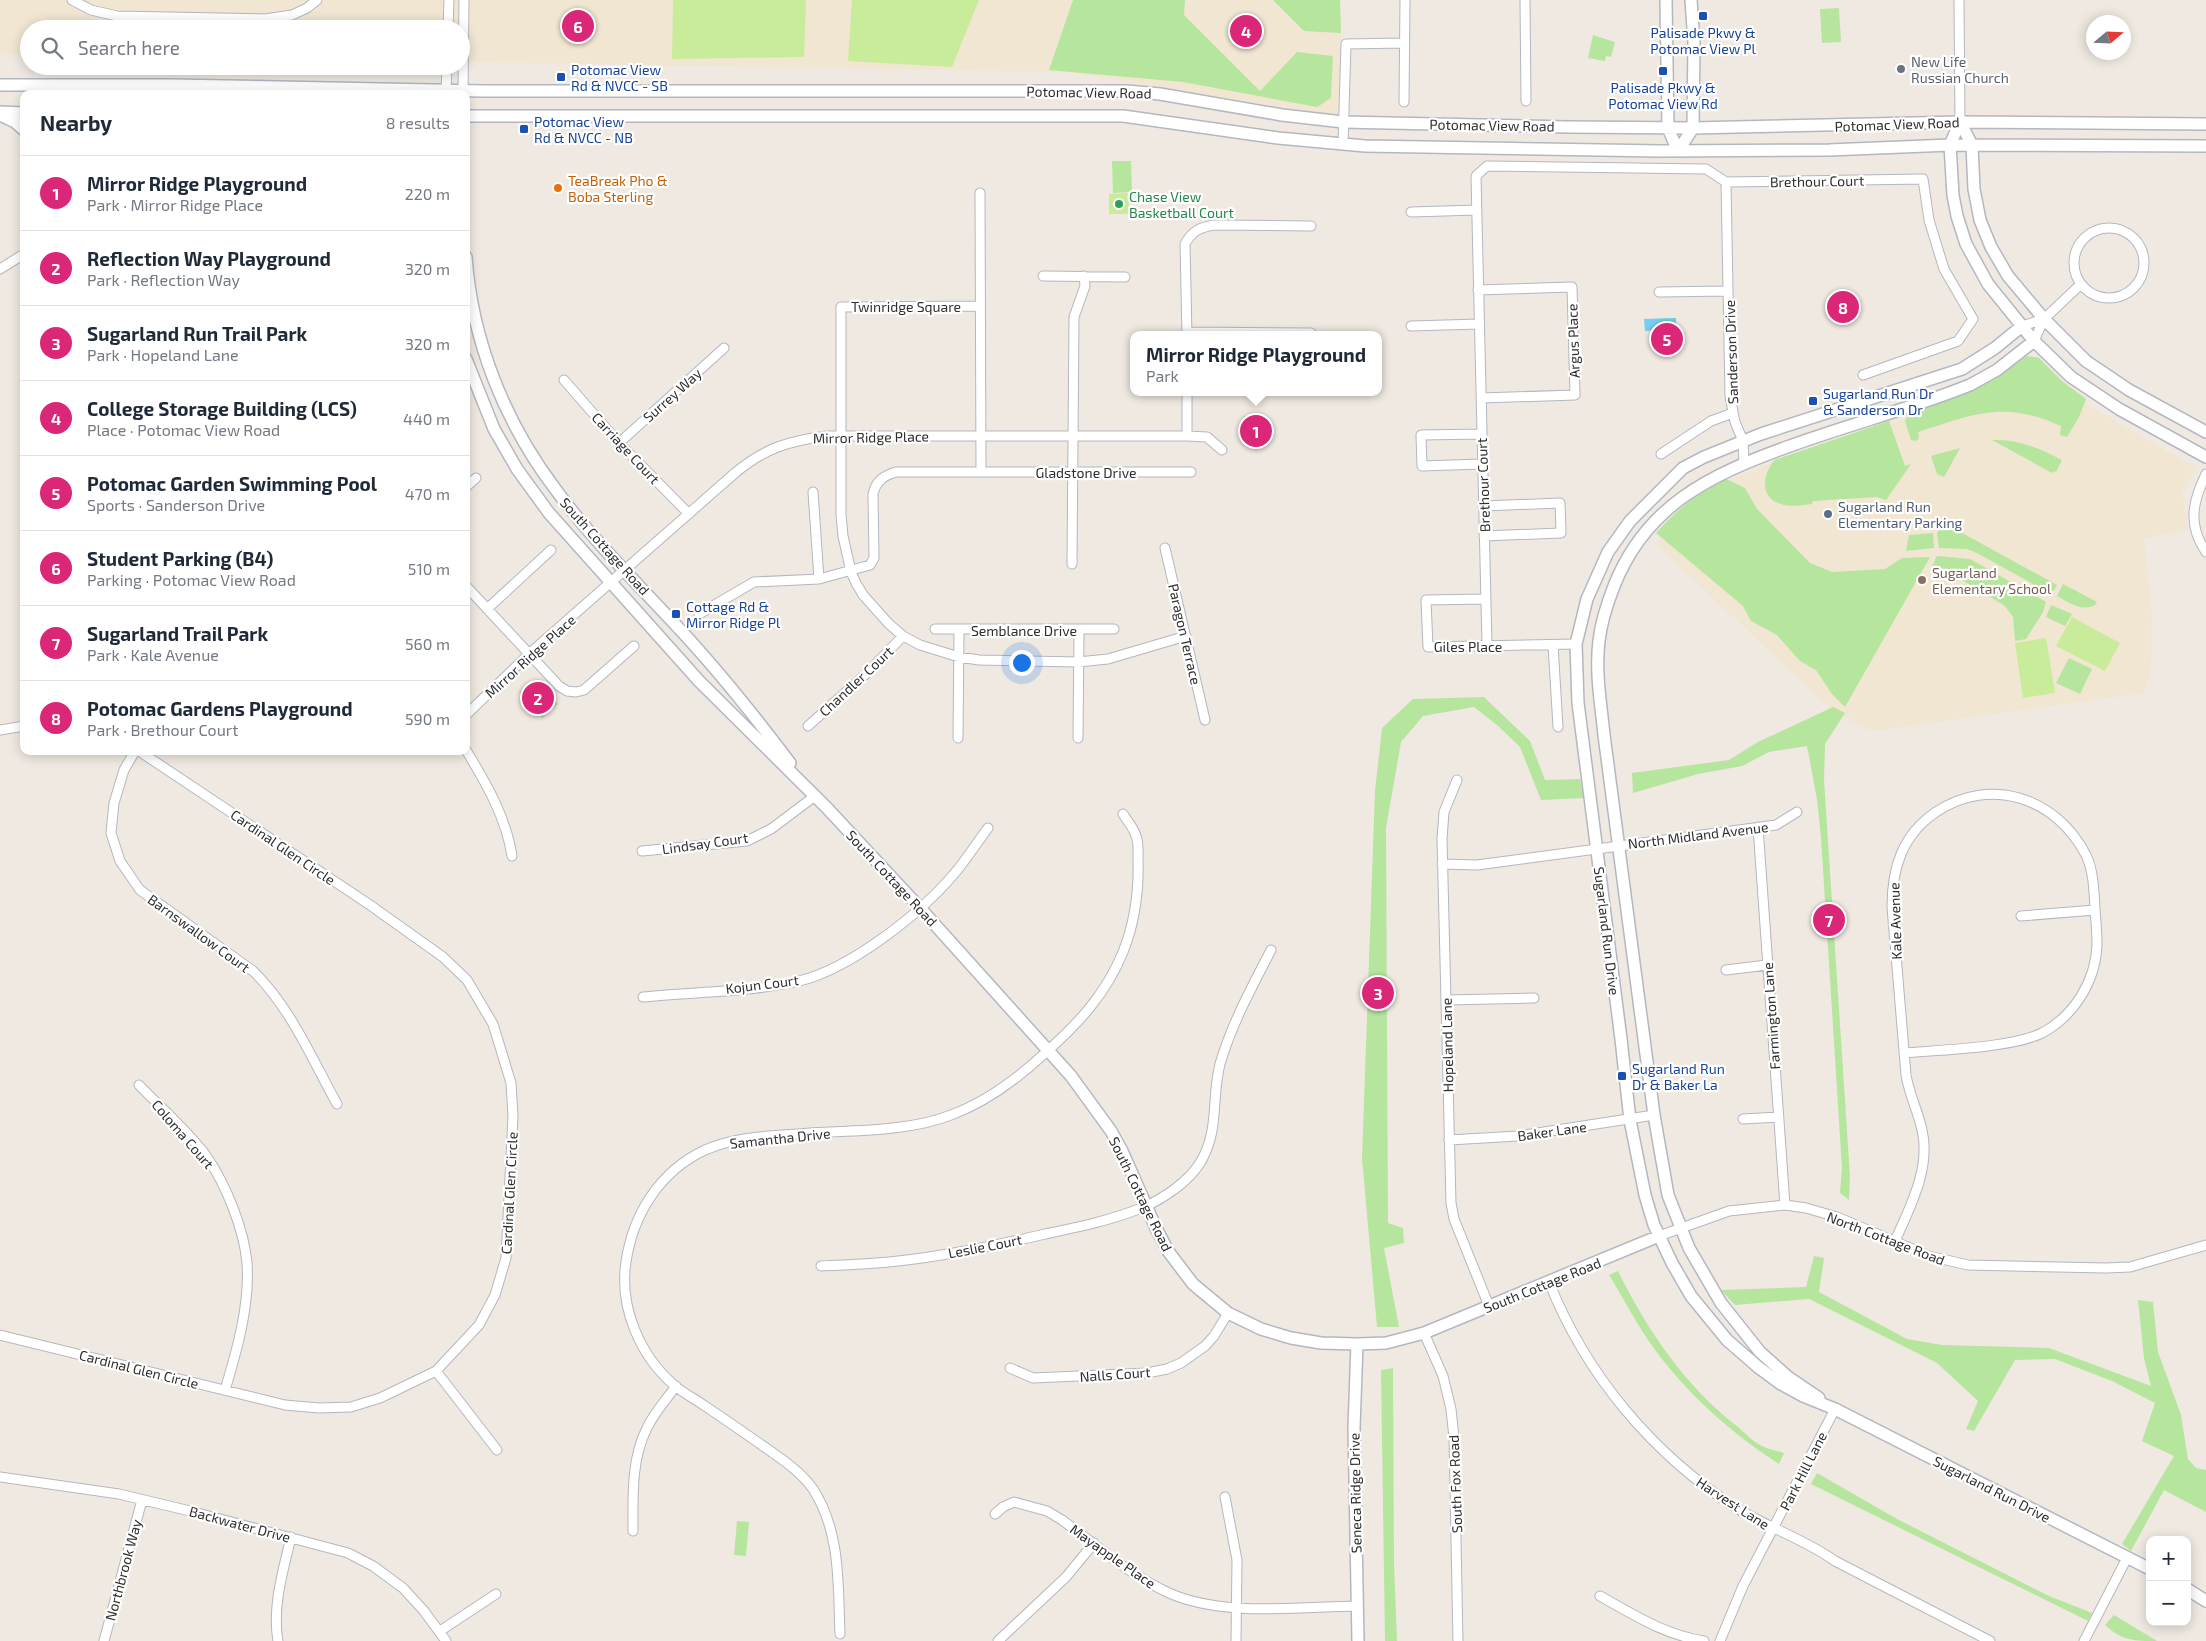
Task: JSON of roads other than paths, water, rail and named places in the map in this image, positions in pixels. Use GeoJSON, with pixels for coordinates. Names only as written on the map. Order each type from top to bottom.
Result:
{"type":"FeatureCollection","features":[{"type":"Feature","properties":{"kind":"street"},"geometry":{"type":"LineString","coordinates":[[72,0],[91,10],[117,16],[265,19],[292,15],[307,8],[317,0]]}},
{"type":"Feature","properties":{"kind":"street"},"geometry":{"type":"LineString","coordinates":[[448,20],[449,0]]}},
{"type":"Feature","properties":{"kind":"street"},"geometry":{"type":"LineString","coordinates":[[464,0],[464,20]]}},
{"type":"Feature","properties":{"kind":"street"},"geometry":{"type":"LineString","coordinates":[[1404,102],[1405,0]]}},
{"type":"Feature","properties":{"kind":"street"},"geometry":{"type":"LineString","coordinates":[[1525,0],[1526,101]]}},
{"type":"Feature","properties":{"kind":"street"},"geometry":{"type":"LineString","coordinates":[[1666,0],[1668,128],[1678,152]]}},
{"type":"Feature","properties":{"kind":"street"},"geometry":{"type":"LineString","coordinates":[[1678,152],[1693,128],[1694,42],[1691,0]]}},
{"type":"Feature","properties":{"kind":"street"},"geometry":{"type":"LineString","coordinates":[[1959,0],[1960,122],[1950,145],[1953,194],[1957,216],[1966,244],[1988,284],[2034,341],[2070,378],[2119,409],[2206,457]]}},
{"type":"Feature","properties":{"kind":"street"},"geometry":{"type":"LineString","coordinates":[[1343,144],[1346,44],[1404,43]]}},
{"type":"Feature","properties":{"kind":"street"},"geometry":{"type":"LineString","coordinates":[[446,90],[447,75]]}},
{"type":"Feature","properties":{"kind":"street"},"geometry":{"type":"LineString","coordinates":[[463,75],[463,90]]}},
{"type":"Feature","properties":{"kind":"street","name":"Potomac View Road"},"geometry":{"type":"LineString","coordinates":[[0,85],[172,85],[368,90]]}},
{"type":"Feature","properties":{"kind":"street","name":"Potomac View Road"},"geometry":{"type":"LineString","coordinates":[[470,92],[1127,91],[1160,94],[1282,115],[1343,122],[1668,128],[1960,122],[2206,124]]}},
{"type":"Feature","properties":{"kind":"street"},"geometry":{"type":"LineString","coordinates":[[0,114],[20,113]]}},
{"type":"Feature","properties":{"kind":"street"},"geometry":{"type":"LineString","coordinates":[[0,114],[20,126]]}},
{"type":"Feature","properties":{"kind":"street","name":"Potomac View Road"},"geometry":{"type":"LineString","coordinates":[[470,116],[1122,116],[1269,137],[1343,144],[1678,152],[1829,150],[1950,145],[2206,146]]}},
{"type":"Feature","properties":{"kind":"street"},"geometry":{"type":"LineString","coordinates":[[1960,122],[1972,146],[1974,190],[1984,232],[2008,276],[2072,349],[2103,374],[2206,432]]}},
{"type":"Feature","properties":{"kind":"street","name":"Brethour Court"},"geometry":{"type":"LineString","coordinates":[[1487,646],[1481,464],[1482,434],[1476,176],[1487,166],[1706,169],[1726,182],[1923,179],[1929,220],[1944,268],[1973,319],[1958,341],[1863,374]]}},
{"type":"Feature","properties":{"kind":"street","name":"Sanderson Drive"},"geometry":{"type":"LineString","coordinates":[[1726,182],[1730,396],[1733,412],[1743,441]]}},
{"type":"Feature","properties":{"kind":"street","name":"Twinridge Square"},"geometry":{"type":"LineString","coordinates":[[980,193],[981,435]]}},
{"type":"Feature","properties":{"kind":"street"},"geometry":{"type":"LineString","coordinates":[[1411,212],[1477,210]]}},
{"type":"Feature","properties":{"kind":"street"},"geometry":{"type":"LineString","coordinates":[[1187,331],[1185,244],[1191,234],[1201,227],[1215,225],[1311,226]]}},
{"type":"Feature","properties":{"kind":"street"},"geometry":{"type":"LineString","coordinates":[[2108,227],[2127,232],[2142,249],[2145,264],[2141,279],[2131,290],[2108,298],[2092,295],[2081,284],[2074,265],[2076,251],[2084,238],[2096,230],[2108,227]]}},
{"type":"Feature","properties":{"kind":"street"},"geometry":{"type":"LineString","coordinates":[[0,270],[20,257]]}},
{"type":"Feature","properties":{"kind":"street"},"geometry":{"type":"LineString","coordinates":[[1043,276],[1125,276]]}},
{"type":"Feature","properties":{"kind":"street"},"geometry":{"type":"LineString","coordinates":[[1072,564],[1074,317],[1085,286],[1084,276]]}},
{"type":"Feature","properties":{"kind":"street"},"geometry":{"type":"LineString","coordinates":[[2034,341],[2044,319],[2081,284]]}},
{"type":"Feature","properties":{"kind":"street","name":"Argus Place"},"geometry":{"type":"LineString","coordinates":[[1478,290],[1572,287],[1575,395],[1481,398]]}},
{"type":"Feature","properties":{"kind":"street","name":"Sanderson Drive"},"geometry":{"type":"LineString","coordinates":[[1659,292],[1728,291]]}},
{"type":"Feature","properties":{"kind":"street","name":"South Cottage Road"},"geometry":{"type":"LineString","coordinates":[[470,294],[482,341],[500,393],[513,423],[556,491],[744,703],[815,796]]}},
{"type":"Feature","properties":{"kind":"street","name":"Twinridge Square"},"geometry":{"type":"LineString","coordinates":[[841,436],[841,306],[980,306]]}},
{"type":"Feature","properties":{"kind":"street"},"geometry":{"type":"LineString","coordinates":[[2022,326],[2044,319]]}},
{"type":"Feature","properties":{"kind":"street"},"geometry":{"type":"LineString","coordinates":[[1411,326],[1479,324]]}},
{"type":"Feature","properties":{"kind":"street","name":"Sugarland Run Drive"},"geometry":{"type":"LineString","coordinates":[[2022,326],[1995,348],[1962,369],[1743,441],[1683,468],[1630,521],[1600,567],[1587,599],[1576,644],[1578,703],[1630,1120],[1645,1195],[1659,1236],[1690,1296],[1727,1340],[1780,1384],[1835,1409],[2146,1567]]}},
{"type":"Feature","properties":{"kind":"street","name":"Sugarland Run Drive"},"geometry":{"type":"LineString","coordinates":[[1835,1409],[1788,1377],[1760,1352],[1735,1322],[1711,1288],[1694,1257],[1680,1228],[1664,1177],[1617,845],[1598,673],[1601,627],[1612,593],[1627,557],[1657,519],[1693,489],[1744,463],[1970,385],[1997,370],[2034,341]]}},
{"type":"Feature","properties":{"kind":"street","name":"Surrey Way"},"geometry":{"type":"LineString","coordinates":[[619,443],[724,348]]}},
{"type":"Feature","properties":{"kind":"street","name":"South Cottage Road"},"geometry":{"type":"LineString","coordinates":[[470,369],[484,407],[517,469],[549,513],[699,681],[815,796],[1049,1050],[1094,1106],[1111,1131],[1168,1251],[1193,1284],[1228,1313],[1261,1328],[1292,1338],[1321,1343],[1386,1343],[1424,1333],[1659,1236]]}},
{"type":"Feature","properties":{"kind":"street","name":"Carriage Court"},"geometry":{"type":"LineString","coordinates":[[564,380],[619,443],[689,514]]}},
{"type":"Feature","properties":{"kind":"street"},"geometry":{"type":"LineString","coordinates":[[1187,396],[1187,436]]}},
{"type":"Feature","properties":{"kind":"street"},"geometry":{"type":"LineString","coordinates":[[1661,454],[1711,421],[1733,412]]}},
{"type":"Feature","properties":{"kind":"street"},"geometry":{"type":"LineString","coordinates":[[1481,464],[1422,466],[1421,435],[1482,434]]}},
{"type":"Feature","properties":{"kind":"street"},"geometry":{"type":"LineString","coordinates":[[981,435],[981,472]]}},
{"type":"Feature","properties":{"kind":"street"},"geometry":{"type":"LineString","coordinates":[[841,436],[841,515],[851,572],[868,600],[889,624],[903,636],[934,650],[979,660],[1078,662],[1108,659],[1186,636]]}},
{"type":"Feature","properties":{"kind":"street","name":"Mirror Ridge Place"},"geometry":{"type":"LineString","coordinates":[[470,711],[529,654],[735,473],[752,459],[765,452],[798,440],[841,436],[1187,436],[1207,437],[1222,450]]}},
{"type":"Feature","properties":{"kind":"street"},"geometry":{"type":"LineString","coordinates":[[1743,441],[1744,463]]}},
{"type":"Feature","properties":{"kind":"street","name":"Gladstone Drive"},"geometry":{"type":"LineString","coordinates":[[851,572],[870,565],[874,558],[873,494],[875,484],[884,476],[896,472],[1191,472]]}},
{"type":"Feature","properties":{"kind":"street"},"geometry":{"type":"LineString","coordinates":[[2206,474],[2195,496],[2194,524],[2206,552]]}},
{"type":"Feature","properties":{"kind":"street"},"geometry":{"type":"LineString","coordinates":[[470,483],[476,478]]}},
{"type":"Feature","properties":{"kind":"street"},"geometry":{"type":"LineString","coordinates":[[813,492],[819,579]]}},
{"type":"Feature","properties":{"kind":"street"},"geometry":{"type":"LineString","coordinates":[[1483,506],[1560,503],[1561,533],[1484,536]]}},
{"type":"Feature","properties":{"kind":"street","name":"Paragon Terrace"},"geometry":{"type":"LineString","coordinates":[[1165,548],[1205,720]]}},
{"type":"Feature","properties":{"kind":"street"},"geometry":{"type":"LineString","coordinates":[[487,609],[551,550]]}},
{"type":"Feature","properties":{"kind":"street"},"geometry":{"type":"LineString","coordinates":[[699,614],[754,582],[819,579],[851,572]]}},
{"type":"Feature","properties":{"kind":"street"},"geometry":{"type":"LineString","coordinates":[[470,590],[559,686],[567,691],[576,692],[584,690],[634,646]]}},
{"type":"Feature","properties":{"kind":"street","name":"Giles Place"},"geometry":{"type":"LineString","coordinates":[[1486,599],[1426,600],[1428,647],[1576,644]]}},
{"type":"Feature","properties":{"kind":"street","name":"Semblance Drive"},"geometry":{"type":"LineString","coordinates":[[935,629],[1114,629]]}},
{"type":"Feature","properties":{"kind":"street"},"geometry":{"type":"LineString","coordinates":[[958,738],[959,630]]}},
{"type":"Feature","properties":{"kind":"street"},"geometry":{"type":"LineString","coordinates":[[1078,738],[1079,630]]}},
{"type":"Feature","properties":{"kind":"street","name":"Chandler Court"},"geometry":{"type":"LineString","coordinates":[[808,726],[903,636]]}},
{"type":"Feature","properties":{"kind":"street"},"geometry":{"type":"LineString","coordinates":[[1553,645],[1558,727]]}},
{"type":"Feature","properties":{"kind":"street"},"geometry":{"type":"LineString","coordinates":[[0,730],[20,727]]}},
{"type":"Feature","properties":{"kind":"street","name":"Barnswallow Court"},"geometry":{"type":"LineString","coordinates":[[133,755],[124,770],[114,803],[112,833],[120,862],[140,890],[253,971],[264,982],[288,1015],[337,1104]]}},
{"type":"Feature","properties":{"kind":"street","name":"Cardinal Glen Circle"},"geometry":{"type":"LineString","coordinates":[[0,1334],[285,1405],[351,1408],[380,1398],[436,1372],[479,1325],[495,1295],[506,1258],[513,1116],[511,1084],[494,1024],[467,980],[443,957],[370,905],[145,755]]}},
{"type":"Feature","properties":{"kind":"street"},"geometry":{"type":"LineString","coordinates":[[469,755],[504,822],[512,856]]}},
{"type":"Feature","properties":{"kind":"street","name":"Hopeland Lane"},"geometry":{"type":"LineString","coordinates":[[1457,780],[1444,812],[1442,864],[1451,1203],[1454,1219],[1489,1306]]}},
{"type":"Feature","properties":{"kind":"street","name":"Kale Avenue"},"geometry":{"type":"LineString","coordinates":[[1895,1241],[1918,1182],[1924,1158],[1922,1130],[1908,1089],[1904,1052],[1892,888],[1895,872],[1904,847],[1916,828],[1929,817],[1956,801],[1980,795],[2005,795],[2020,798],[2048,810],[2070,830],[2086,856],[2094,882],[2097,944],[2093,970],[2078,1002],[2060,1021],[2039,1034],[2017,1040],[1904,1052]]}},
{"type":"Feature","properties":{"kind":"street","name":"Lindsay Court"},"geometry":{"type":"LineString","coordinates":[[642,851],[747,840],[771,829],[815,796]]}},
{"type":"Feature","properties":{"kind":"street","name":"North Midland Avenue"},"geometry":{"type":"LineString","coordinates":[[1442,864],[1477,865],[1776,825],[1797,812]]}},
{"type":"Feature","properties":{"kind":"street","name":"Samantha Drive"},"geometry":{"type":"LineString","coordinates":[[840,1634],[835,1550],[824,1511],[814,1490],[795,1469],[676,1386],[656,1366],[637,1335],[627,1302],[625,1282],[626,1263],[635,1226],[653,1192],[670,1174],[704,1151],[738,1140],[907,1126],[951,1115],[978,1104],[1026,1071],[1081,1020],[1101,995],[1116,970],[1128,940],[1137,906],[1137,837],[1123,814]]}},
{"type":"Feature","properties":{"kind":"street","name":"Farmington Lane"},"geometry":{"type":"LineString","coordinates":[[1758,827],[1785,1205]]}},
{"type":"Feature","properties":{"kind":"street","name":"Kojun Court"},"geometry":{"type":"LineString","coordinates":[[643,997],[759,987],[799,981],[815,976],[848,960],[903,923],[920,908],[953,875],[988,828]]}},
{"type":"Feature","properties":{"kind":"street"},"geometry":{"type":"LineString","coordinates":[[2020,916],[2095,910]]}},
{"type":"Feature","properties":{"kind":"street","name":"Leslie Court"},"geometry":{"type":"LineString","coordinates":[[821,1266],[889,1262],[971,1250],[1092,1224],[1146,1206],[1182,1183],[1200,1163],[1205,1153],[1215,1118],[1220,1066],[1228,1039],[1243,1003],[1271,950]]}},
{"type":"Feature","properties":{"kind":"street"},"geometry":{"type":"LineString","coordinates":[[1726,970],[1767,965]]}},
{"type":"Feature","properties":{"kind":"street"},"geometry":{"type":"LineString","coordinates":[[1447,1000],[1534,998]]}},
{"type":"Feature","properties":{"kind":"street","name":"Coloma Court"},"geometry":{"type":"LineString","coordinates":[[139,1085],[206,1156],[226,1189],[238,1224],[247,1263],[245,1294],[242,1330],[225,1390]]}},
{"type":"Feature","properties":{"kind":"street","name":"Baker Lane"},"geometry":{"type":"LineString","coordinates":[[1449,1140],[1518,1136],[1654,1115]]}},
{"type":"Feature","properties":{"kind":"street"},"geometry":{"type":"LineString","coordinates":[[1743,1119],[1779,1117]]}},
{"type":"Feature","properties":{"kind":"street","name":"North Cottage Road"},"geometry":{"type":"LineString","coordinates":[[1659,1236],[1729,1211],[1785,1205],[1837,1217],[1929,1256],[1955,1263],[2106,1268],[2130,1267],[2206,1245]]}},
{"type":"Feature","properties":{"kind":"street","name":"Harvest Lane"},"geometry":{"type":"LineString","coordinates":[[1548,1282],[1562,1316],[1592,1365],[1613,1394],[1653,1441],[1704,1486],[1773,1529],[1825,1554],[1835,1561],[1990,1641]]}},
{"type":"Feature","properties":{"kind":"street","name":"Nalls Court"},"geometry":{"type":"LineString","coordinates":[[1010,1368],[1033,1378],[1146,1373],[1167,1369],[1181,1363],[1204,1346],[1214,1336],[1228,1313]]}},
{"type":"Feature","properties":{"kind":"street","name":"South Fox Road"},"geometry":{"type":"LineString","coordinates":[[1424,1333],[1443,1376],[1451,1409],[1454,1438],[1458,1641]]}},
{"type":"Feature","properties":{"kind":"street","name":"Seneca Ridge Drive"},"geometry":{"type":"LineString","coordinates":[[1357,1344],[1354,1426],[1358,1641]]}},
{"type":"Feature","properties":{"kind":"street"},"geometry":{"type":"LineString","coordinates":[[436,1372],[497,1450]]}},
{"type":"Feature","properties":{"kind":"street"},"geometry":{"type":"LineString","coordinates":[[633,1531],[634,1474],[640,1445],[647,1428],[676,1386]]}},
{"type":"Feature","properties":{"kind":"street","name":"Park Hill Lane"},"geometry":{"type":"LineString","coordinates":[[1720,1641],[1743,1586],[1835,1409]]}},
{"type":"Feature","properties":{"kind":"street","name":"Backwater Drive"},"geometry":{"type":"LineString","coordinates":[[0,1477],[118,1494],[348,1553],[373,1566],[403,1588],[446,1641]]}},
{"type":"Feature","properties":{"kind":"street"},"geometry":{"type":"LineString","coordinates":[[1225,1497],[1237,1560],[1236,1641]]}},
{"type":"Feature","properties":{"kind":"street","name":"Northbrook Way"},"geometry":{"type":"LineString","coordinates":[[104,1641],[142,1500]]}},
{"type":"Feature","properties":{"kind":"street","name":"Mayapple Place"},"geometry":{"type":"LineString","coordinates":[[994,1514],[1003,1506],[1014,1502],[1031,1505],[1062,1520],[1146,1581],[1170,1593],[1203,1604],[1237,1608],[1357,1606]]}},
{"type":"Feature","properties":{"kind":"street"},"geometry":{"type":"LineString","coordinates":[[278,1641],[276,1616],[280,1583],[291,1537]]}},
{"type":"Feature","properties":{"kind":"street"},"geometry":{"type":"LineString","coordinates":[[998,1641],[1066,1577],[1094,1543]]}},
{"type":"Feature","properties":{"kind":"street"},"geometry":{"type":"LineString","coordinates":[[2084,1641],[2127,1558]]}},
{"type":"Feature","properties":{"kind":"street"},"geometry":{"type":"LineString","coordinates":[[2191,1591],[2206,1600]]}},
{"type":"Feature","properties":{"kind":"street"},"geometry":{"type":"LineString","coordinates":[[440,1632],[496,1594]]}},
{"type":"Feature","properties":{"kind":"street"},"geometry":{"type":"LineString","coordinates":[[1600,1596],[1658,1628],[1687,1638],[1704,1641]]}},
{"type":"Feature","properties":{"kind":"water"},"geometry":{"type":"Polygon","coordinates":[[[1676,318],[1677,349],[1657,348],[1656,330],[1645,331],[1644,319],[1676,318]]]}},
{"type":"Feature","properties":{"kind":"place","name":"Palisade Pkwy & Potomac View Pl"},"geometry":{"type":"Point","coordinates":[1703,16]}},
{"type":"Feature","properties":{"kind":"place","name":"Student Parking (B4)"},"geometry":{"type":"Point","coordinates":[578,26]}},
{"type":"Feature","properties":{"kind":"place","name":"College Storage Building (LCS)"},"geometry":{"type":"Point","coordinates":[1246,31]}},
{"type":"Feature","properties":{"kind":"place","name":"New Life Russian Church"},"geometry":{"type":"Point","coordinates":[1901,69]}},
{"type":"Feature","properties":{"kind":"place","name":"Palisade Pkwy & Potomac View Rd"},"geometry":{"type":"Point","coordinates":[1663,71]}},
{"type":"Feature","properties":{"kind":"place","name":"Potomac View Rd & NVCC - SB"},"geometry":{"type":"Point","coordinates":[561,77]}},
{"type":"Feature","properties":{"kind":"place","name":"Potomac View Rd & NVCC - NB"},"geometry":{"type":"Point","coordinates":[524,129]}},
{"type":"Feature","properties":{"kind":"place","name":"TeaBreak Pho & Boba Sterling"},"geometry":{"type":"Point","coordinates":[558,188]}},
{"type":"Feature","properties":{"kind":"place","name":"Chase View Basketball Court"},"geometry":{"type":"Point","coordinates":[1119,204]}},
{"type":"Feature","properties":{"kind":"place","name":"Potomac Gardens Playground"},"geometry":{"type":"Point","coordinates":[1843,307]}},
{"type":"Feature","properties":{"kind":"place","name":"Potomac Garden Swimming Pool"},"geometry":{"type":"Point","coordinates":[1667,339]}},
{"type":"Feature","properties":{"kind":"place","name":"Sugarland Run Dr & Sanderson Dr"},"geometry":{"type":"Point","coordinates":[1813,401]}},
{"type":"Feature","properties":{"kind":"place","name":"Mirror Ridge Playground"},"geometry":{"type":"Point","coordinates":[1256,431]}},
{"type":"Feature","properties":{"kind":"place","name":"Sugarland Run Elementary Parking"},"geometry":{"type":"Point","coordinates":[1828,514]}},
{"type":"Feature","properties":{"kind":"place","name":"Sugarland Elementary School"},"geometry":{"type":"Point","coordinates":[1922,580]}},
{"type":"Feature","properties":{"kind":"place","name":"Cottage Rd & Mirror Ridge Pl"},"geometry":{"type":"Point","coordinates":[676,614]}},
{"type":"Feature","properties":{"kind":"place","name":"Reflection Way Playground"},"geometry":{"type":"Point","coordinates":[538,698]}},
{"type":"Feature","properties":{"kind":"place","name":"Sugarland Trail Park"},"geometry":{"type":"Point","coordinates":[1829,920]}},
{"type":"Feature","properties":{"kind":"place","name":"Sugarland Run Trail Park"},"geometry":{"type":"Point","coordinates":[1378,993]}},
{"type":"Feature","properties":{"kind":"place","name":"Sugarland Run Dr & Baker La"},"geometry":{"type":"Point","coordinates":[1622,1076]}}]}
